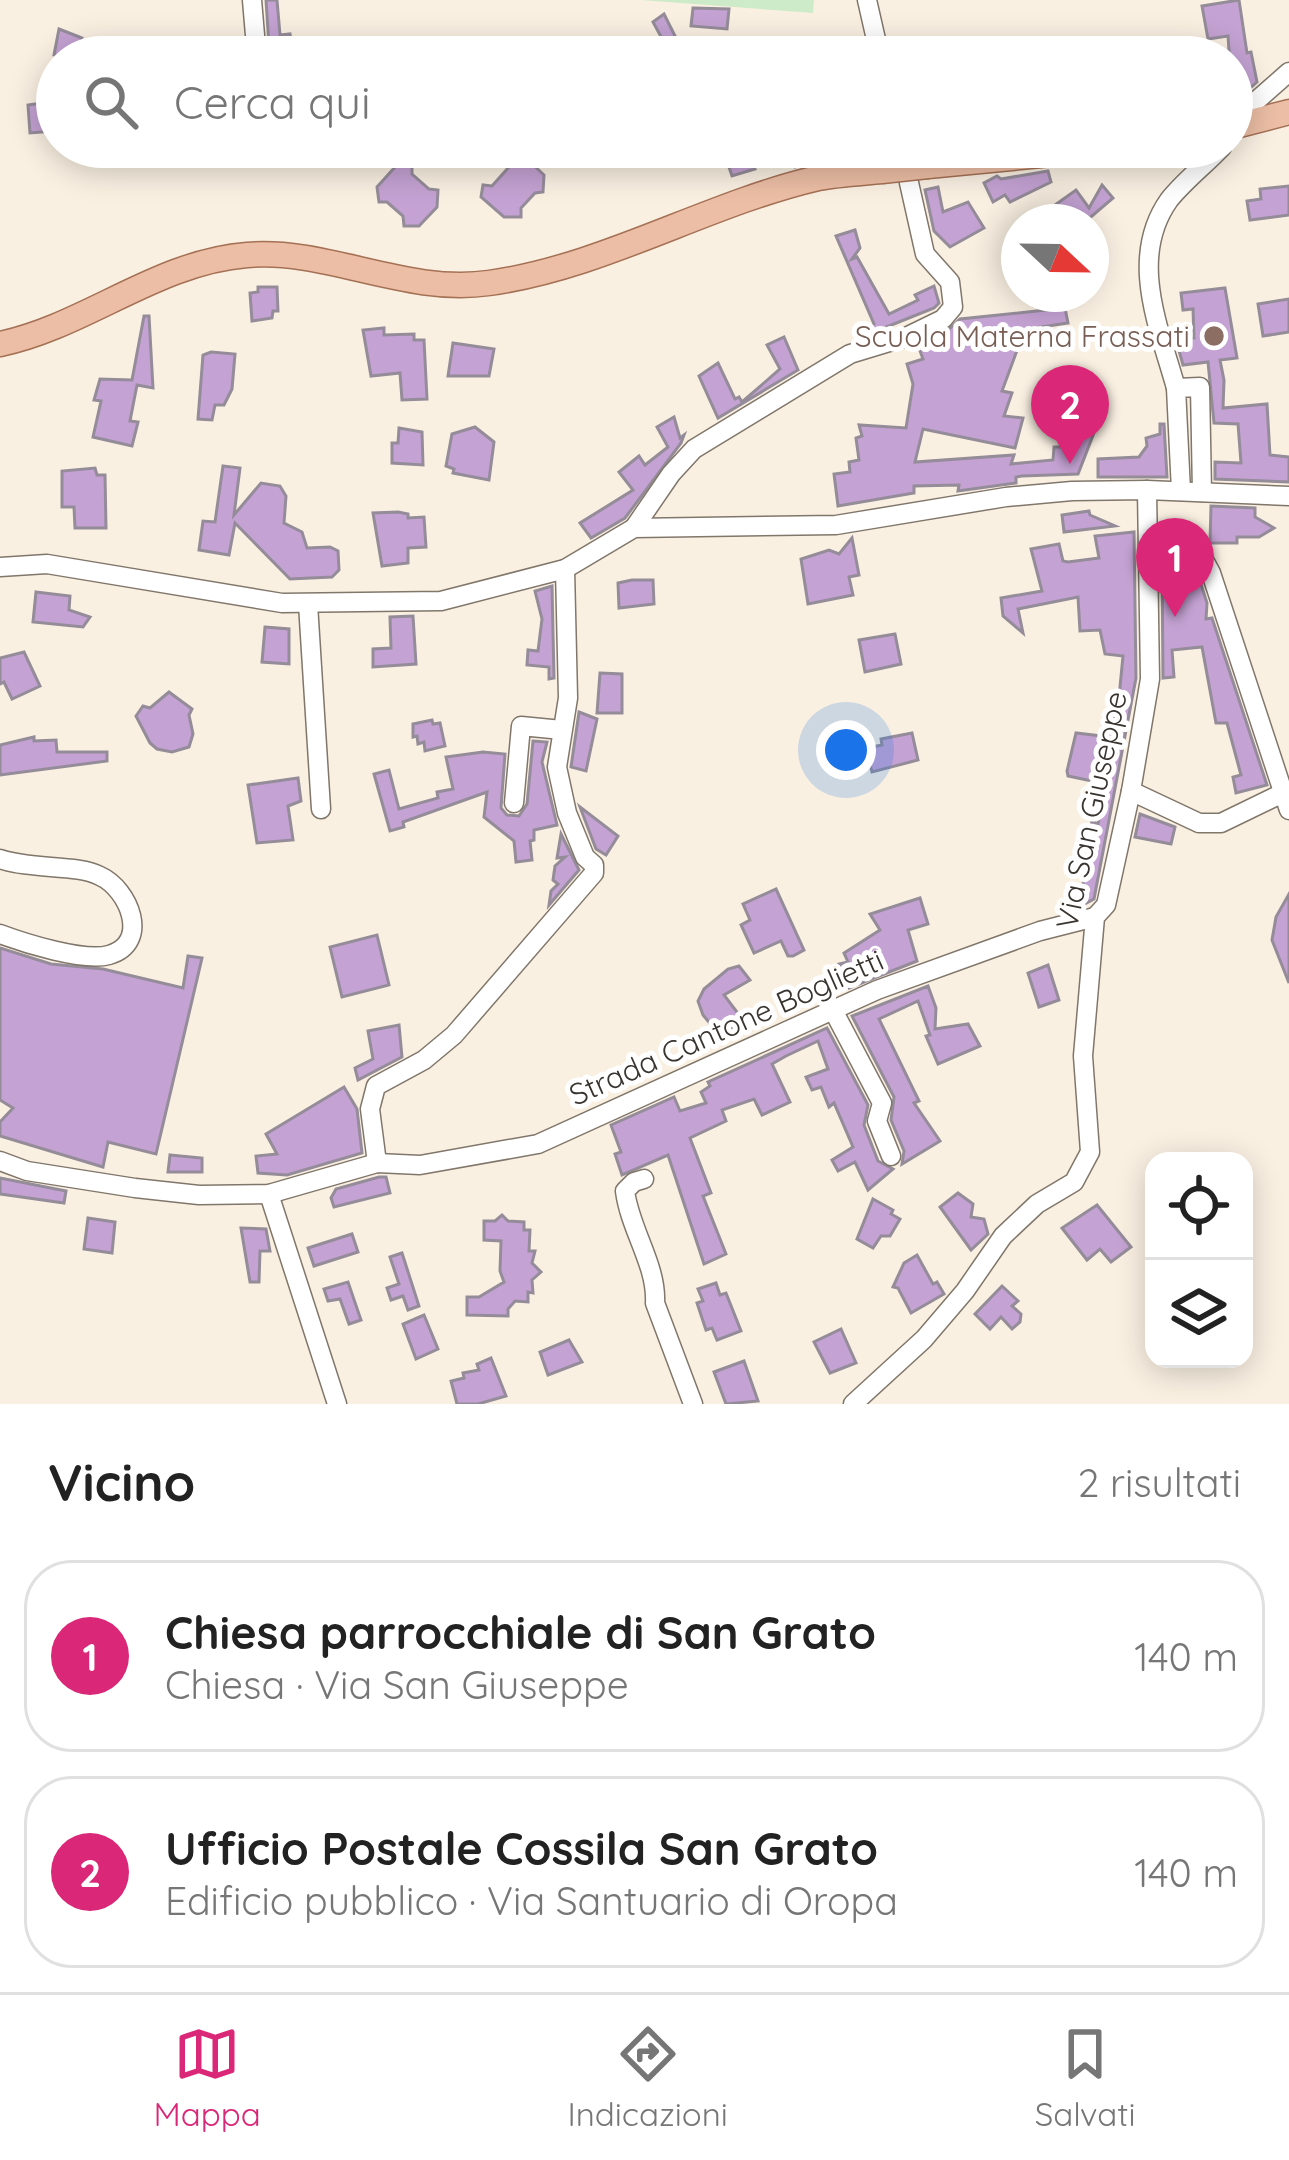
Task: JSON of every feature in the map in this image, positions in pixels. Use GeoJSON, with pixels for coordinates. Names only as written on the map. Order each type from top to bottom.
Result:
{"type":"FeatureCollection","features":[{"type":"Feature","properties":{"kind":"main road"},"geometry":{"type":"LineString","coordinates":[[1253,120],[1289,112]]}},
{"type":"Feature","properties":{"kind":"main road"},"geometry":{"type":"LineString","coordinates":[[0,344],[41,335],[159,277],[246,255],[307,258],[423,283],[487,284],[568,266],[822,177],[910,168]]}},
{"type":"Feature","properties":{"kind":"street"},"geometry":{"type":"LineString","coordinates":[[252,0],[255,36]]}},
{"type":"Feature","properties":{"kind":"street"},"geometry":{"type":"LineString","coordinates":[[867,0],[875,36]]}},
{"type":"Feature","properties":{"kind":"street"},"geometry":{"type":"LineString","coordinates":[[1253,105],[1289,72]]}},
{"type":"Feature","properties":{"kind":"street"},"geometry":{"type":"LineString","coordinates":[[0,567],[46,564],[308,604],[441,601],[565,569],[634,528],[694,449],[850,354],[906,337],[943,319],[953,307],[950,282],[925,254],[906,168]]}},
{"type":"Feature","properties":{"kind":"street"},"geometry":{"type":"LineString","coordinates":[[1181,490],[1176,388],[1146,261],[1156,220],[1201,168]]}},
{"type":"Feature","properties":{"kind":"street"},"geometry":{"type":"LineString","coordinates":[[1176,388],[1200,387],[1202,492]]}},
{"type":"Feature","properties":{"kind":"street"},"geometry":{"type":"LineString","coordinates":[[634,528],[836,525],[1006,497],[1147,490],[1289,496]]}},
{"type":"Feature","properties":{"kind":"street","name":"Via San Giuseppe"},"geometry":{"type":"LineString","coordinates":[[853,1404],[924,1339],[1003,1236],[1037,1204],[1074,1182],[1090,1152],[1083,1056],[1095,917],[1106,905],[1132,791],[1150,679],[1147,490]]}},
{"type":"Feature","properties":{"kind":"street"},"geometry":{"type":"LineString","coordinates":[[1132,791],[1199,823],[1221,823],[1287,798],[1211,573],[1197,547]]}},
{"type":"Feature","properties":{"kind":"street"},"geometry":{"type":"LineString","coordinates":[[377,1162],[370,1109],[376,1086],[424,1060],[454,1035],[593,873],[556,767],[569,651],[565,569]]}},
{"type":"Feature","properties":{"kind":"street"},"geometry":{"type":"LineString","coordinates":[[308,604],[321,809]]}},
{"type":"Feature","properties":{"kind":"street"},"geometry":{"type":"LineString","coordinates":[[514,803],[521,726],[562,730]]}},
{"type":"Feature","properties":{"kind":"street"},"geometry":{"type":"LineString","coordinates":[[0,860],[30,869],[98,874],[116,886],[134,920],[122,948],[107,956],[84,955],[0,934]]}},
{"type":"Feature","properties":{"kind":"street","name":"Strada Cantone Boglietti"},"geometry":{"type":"LineString","coordinates":[[0,1161],[27,1172],[135,1188],[199,1195],[269,1194],[377,1162],[420,1165],[538,1144],[877,990],[1020,938],[1095,917]]}},
{"type":"Feature","properties":{"kind":"street"},"geometry":{"type":"LineString","coordinates":[[833,1010],[882,1103],[877,1120],[891,1156]]}},
{"type":"Feature","properties":{"kind":"street"},"geometry":{"type":"LineString","coordinates":[[644,1179],[625,1191],[628,1210],[656,1286],[655,1303],[693,1404]]}},
{"type":"Feature","properties":{"kind":"street"},"geometry":{"type":"LineString","coordinates":[[269,1194],[337,1404]]}},
{"type":"Feature","properties":{"kind":"green space"},"geometry":{"type":"Polygon","coordinates":[[[641,0],[814,0],[813,13],[641,0]]]}},
{"type":"Feature","properties":{"kind":"building"},"geometry":{"type":"Polygon","coordinates":[[[266,0],[277,0],[280,35],[290,36],[268,36],[266,0]]]}},
{"type":"Feature","properties":{"kind":"building"},"geometry":{"type":"Polygon","coordinates":[[[1239,0],[1244,36],[1207,36],[1202,6],[1239,0]]]}},
{"type":"Feature","properties":{"kind":"building"},"geometry":{"type":"Polygon","coordinates":[[[693,8],[729,9],[727,29],[691,26],[693,8]]]}},
{"type":"Feature","properties":{"kind":"building"},"geometry":{"type":"Polygon","coordinates":[[[664,14],[675,36],[661,36],[653,22],[664,14]]]}},
{"type":"Feature","properties":{"kind":"building"},"geometry":{"type":"Polygon","coordinates":[[[36,104],[36,133],[30,133],[28,105],[36,104]]]}},
{"type":"Feature","properties":{"kind":"building"},"geometry":{"type":"Polygon","coordinates":[[[394,168],[412,168],[412,174],[429,189],[438,190],[437,207],[419,226],[404,226],[403,216],[387,202],[379,202],[377,187],[394,168]]]}},
{"type":"Feature","properties":{"kind":"building"},"geometry":{"type":"Polygon","coordinates":[[[508,168],[537,168],[544,175],[543,192],[535,193],[521,208],[521,217],[504,217],[481,197],[483,185],[492,186],[508,168]]]}},
{"type":"Feature","properties":{"kind":"building"},"geometry":{"type":"Polygon","coordinates":[[[729,168],[755,169],[732,176],[729,168]]]}},
{"type":"Feature","properties":{"kind":"building"},"geometry":{"type":"Polygon","coordinates":[[[1048,171],[1051,182],[1010,202],[1005,195],[993,202],[984,183],[997,176],[1048,171]]]}},
{"type":"Feature","properties":{"kind":"building"},"geometry":{"type":"Polygon","coordinates":[[[1102,185],[1113,198],[1106,204],[1091,204],[1102,185]]]}},
{"type":"Feature","properties":{"kind":"building"},"geometry":{"type":"Polygon","coordinates":[[[1289,186],[1289,215],[1250,220],[1247,201],[1261,199],[1260,189],[1289,186]]]}},
{"type":"Feature","properties":{"kind":"building"},"geometry":{"type":"Polygon","coordinates":[[[938,187],[943,212],[968,202],[984,228],[950,247],[934,231],[925,190],[938,187]]]}},
{"type":"Feature","properties":{"kind":"building"},"geometry":{"type":"Polygon","coordinates":[[[1076,190],[1086,204],[1056,204],[1076,190]]]}},
{"type":"Feature","properties":{"kind":"building"},"geometry":{"type":"Polygon","coordinates":[[[855,230],[860,248],[852,259],[857,257],[889,314],[934,286],[939,303],[869,334],[867,329],[874,324],[836,236],[855,230]]]}},
{"type":"Feature","properties":{"kind":"building"},"geometry":{"type":"Polygon","coordinates":[[[258,287],[277,287],[278,311],[273,311],[272,318],[252,321],[250,293],[258,292],[258,287]]]}},
{"type":"Feature","properties":{"kind":"building"},"geometry":{"type":"Polygon","coordinates":[[[1225,288],[1237,358],[1220,360],[1223,408],[1267,404],[1270,455],[1289,457],[1289,482],[1215,479],[1215,462],[1241,463],[1238,424],[1214,423],[1208,362],[1183,365],[1176,340],[1194,338],[1193,309],[1183,310],[1181,293],[1225,288]]]}},
{"type":"Feature","properties":{"kind":"building"},"geometry":{"type":"Polygon","coordinates":[[[1289,299],[1289,332],[1263,336],[1258,304],[1289,299]]]}},
{"type":"Feature","properties":{"kind":"building"},"geometry":{"type":"Polygon","coordinates":[[[1066,312],[1068,323],[987,335],[1019,345],[1002,391],[1012,393],[1004,416],[1023,418],[1015,448],[923,429],[915,462],[1014,455],[1011,464],[1053,460],[1054,447],[1066,447],[1065,435],[1094,433],[1078,474],[1022,476],[1016,477],[1016,483],[958,491],[959,485],[914,486],[914,493],[838,506],[834,474],[850,472],[849,462],[859,460],[859,425],[906,428],[913,384],[907,364],[923,359],[919,348],[948,345],[946,332],[960,319],[1066,312]]]}},
{"type":"Feature","properties":{"kind":"building"},"geometry":{"type":"Polygon","coordinates":[[[144,316],[149,316],[153,388],[137,385],[130,421],[138,422],[132,446],[93,437],[101,401],[94,400],[100,379],[132,380],[144,316]]]}},
{"type":"Feature","properties":{"kind":"building"},"geometry":{"type":"Polygon","coordinates":[[[384,328],[384,335],[414,334],[414,340],[424,340],[427,399],[402,400],[400,373],[371,376],[363,330],[384,328]]]}},
{"type":"Feature","properties":{"kind":"building"},"geometry":{"type":"Polygon","coordinates":[[[784,337],[798,370],[718,418],[699,376],[718,363],[735,399],[742,402],[780,369],[767,345],[784,337]]]}},
{"type":"Feature","properties":{"kind":"building"},"geometry":{"type":"Polygon","coordinates":[[[453,343],[494,349],[489,376],[448,376],[453,343]]]}},
{"type":"Feature","properties":{"kind":"building"},"geometry":{"type":"Polygon","coordinates":[[[235,354],[232,389],[224,405],[215,405],[212,420],[198,419],[203,355],[235,354]]]}},
{"type":"Feature","properties":{"kind":"building"},"geometry":{"type":"Polygon","coordinates":[[[674,417],[680,438],[684,435],[681,443],[625,518],[591,538],[580,523],[633,490],[619,472],[639,456],[645,465],[668,447],[657,427],[674,417]]]}},
{"type":"Feature","properties":{"kind":"building"},"geometry":{"type":"Polygon","coordinates":[[[1160,424],[1164,424],[1167,477],[1098,477],[1098,459],[1139,457],[1147,446],[1146,438],[1160,434],[1160,424]]]}},
{"type":"Feature","properties":{"kind":"building"},"geometry":{"type":"Polygon","coordinates":[[[475,427],[494,442],[489,480],[453,473],[446,466],[452,434],[475,427]]]}},
{"type":"Feature","properties":{"kind":"building"},"geometry":{"type":"Polygon","coordinates":[[[399,428],[422,432],[423,465],[392,463],[392,443],[398,443],[399,428]]]}},
{"type":"Feature","properties":{"kind":"building"},"geometry":{"type":"Polygon","coordinates":[[[223,466],[240,468],[234,515],[261,483],[280,486],[286,496],[284,523],[302,532],[307,548],[338,551],[339,570],[332,577],[290,579],[235,523],[229,555],[199,550],[203,521],[215,522],[223,466]]]}},
{"type":"Feature","properties":{"kind":"building"},"geometry":{"type":"Polygon","coordinates":[[[95,468],[97,475],[105,475],[106,528],[75,528],[74,507],[62,507],[62,471],[95,468]]]}},
{"type":"Feature","properties":{"kind":"building"},"geometry":{"type":"Polygon","coordinates":[[[1211,506],[1255,508],[1255,517],[1274,528],[1259,537],[1237,537],[1237,543],[1210,543],[1211,506]]]}},
{"type":"Feature","properties":{"kind":"building"},"geometry":{"type":"Polygon","coordinates":[[[1089,511],[1115,526],[1064,532],[1062,515],[1089,511]]]}},
{"type":"Feature","properties":{"kind":"building"},"geometry":{"type":"Polygon","coordinates":[[[398,512],[408,518],[424,517],[426,547],[408,548],[408,563],[382,566],[373,513],[398,512]]]}},
{"type":"Feature","properties":{"kind":"building"},"geometry":{"type":"Polygon","coordinates":[[[1134,532],[1136,678],[1094,899],[1079,907],[1088,839],[1092,821],[1098,824],[1106,784],[1068,776],[1067,771],[1076,733],[1102,736],[1103,718],[1117,718],[1123,656],[1105,654],[1100,630],[1080,631],[1078,597],[1018,609],[1023,633],[1003,616],[1001,598],[1042,591],[1031,549],[1059,544],[1063,561],[1099,558],[1095,536],[1134,532]]]}},
{"type":"Feature","properties":{"kind":"building"},"geometry":{"type":"Polygon","coordinates":[[[852,538],[859,575],[849,577],[853,595],[808,604],[801,559],[829,550],[839,554],[852,538]]]}},
{"type":"Feature","properties":{"kind":"building"},"geometry":{"type":"Polygon","coordinates":[[[1177,552],[1185,552],[1199,578],[1207,603],[1206,619],[1212,618],[1267,785],[1236,793],[1233,777],[1241,775],[1227,723],[1216,723],[1202,647],[1172,650],[1174,677],[1163,678],[1162,558],[1176,559],[1177,552]]]}},
{"type":"Feature","properties":{"kind":"building"},"geometry":{"type":"Polygon","coordinates":[[[653,580],[654,604],[619,608],[618,583],[653,580]]]}},
{"type":"Feature","properties":{"kind":"building"},"geometry":{"type":"Polygon","coordinates":[[[552,586],[554,678],[549,679],[549,667],[527,665],[528,650],[538,651],[542,619],[535,591],[552,586]]]}},
{"type":"Feature","properties":{"kind":"building"},"geometry":{"type":"Polygon","coordinates":[[[36,592],[70,596],[69,610],[90,617],[83,627],[33,622],[36,592]]]}},
{"type":"Feature","properties":{"kind":"building"},"geometry":{"type":"Polygon","coordinates":[[[413,616],[416,664],[373,667],[373,649],[391,648],[390,617],[413,616]]]}},
{"type":"Feature","properties":{"kind":"building"},"geometry":{"type":"Polygon","coordinates":[[[265,627],[289,629],[289,664],[262,662],[265,627]]]}},
{"type":"Feature","properties":{"kind":"building"},"geometry":{"type":"Polygon","coordinates":[[[895,634],[901,664],[865,672],[859,640],[895,634]]]}},
{"type":"Feature","properties":{"kind":"building"},"geometry":{"type":"Polygon","coordinates":[[[24,652],[40,686],[12,699],[4,682],[0,684],[0,658],[24,652]]]}},
{"type":"Feature","properties":{"kind":"building"},"geometry":{"type":"Polygon","coordinates":[[[600,673],[622,674],[622,713],[597,713],[600,673]]]}},
{"type":"Feature","properties":{"kind":"building"},"geometry":{"type":"Polygon","coordinates":[[[169,692],[192,709],[189,747],[172,752],[150,743],[136,716],[143,706],[150,708],[169,692]]]}},
{"type":"Feature","properties":{"kind":"building"},"geometry":{"type":"Polygon","coordinates":[[[579,712],[597,719],[586,771],[571,767],[579,712]]]}},
{"type":"Feature","properties":{"kind":"building"},"geometry":{"type":"Polygon","coordinates":[[[440,723],[445,746],[425,751],[424,742],[418,744],[417,736],[413,737],[413,724],[440,723]]]}},
{"type":"Feature","properties":{"kind":"building"},"geometry":{"type":"Polygon","coordinates":[[[912,733],[918,760],[872,772],[866,748],[882,745],[881,739],[912,733]]]}},
{"type":"Feature","properties":{"kind":"building"},"geometry":{"type":"Polygon","coordinates":[[[34,737],[34,741],[56,740],[57,752],[107,752],[107,761],[0,775],[0,745],[34,737]]]}},
{"type":"Feature","properties":{"kind":"building"},"geometry":{"type":"Polygon","coordinates":[[[533,741],[547,742],[542,762],[557,825],[534,830],[532,860],[516,862],[514,841],[484,817],[487,792],[390,831],[374,774],[389,770],[399,809],[453,789],[446,757],[505,754],[501,808],[507,815],[519,816],[527,804],[533,741]]]}},
{"type":"Feature","properties":{"kind":"building"},"geometry":{"type":"Polygon","coordinates":[[[298,778],[301,801],[288,806],[293,840],[257,843],[248,785],[298,778]]]}},
{"type":"Feature","properties":{"kind":"building"},"geometry":{"type":"Polygon","coordinates":[[[580,807],[618,836],[606,855],[596,849],[580,807]]]}},
{"type":"Feature","properties":{"kind":"building"},"geometry":{"type":"Polygon","coordinates":[[[1140,814],[1175,827],[1171,844],[1135,837],[1140,814]]]}},
{"type":"Feature","properties":{"kind":"building"},"geometry":{"type":"Polygon","coordinates":[[[561,834],[579,870],[549,905],[551,891],[558,884],[553,880],[555,866],[565,857],[557,858],[561,834]]]}},
{"type":"Feature","properties":{"kind":"building"},"geometry":{"type":"Polygon","coordinates":[[[776,889],[804,950],[793,956],[788,956],[781,941],[754,953],[741,925],[750,920],[743,904],[776,889]]]}},
{"type":"Feature","properties":{"kind":"building"},"geometry":{"type":"Polygon","coordinates":[[[1289,894],[1289,983],[1272,940],[1276,917],[1289,894]]]}},
{"type":"Feature","properties":{"kind":"building"},"geometry":{"type":"Polygon","coordinates":[[[920,898],[928,924],[908,930],[917,961],[849,988],[839,964],[848,962],[844,953],[880,930],[870,914],[920,898]]]}},
{"type":"Feature","properties":{"kind":"building"},"geometry":{"type":"Polygon","coordinates":[[[377,935],[389,985],[342,997],[330,947],[377,935]]]}},
{"type":"Feature","properties":{"kind":"building"},"geometry":{"type":"Polygon","coordinates":[[[0,948],[51,964],[103,969],[183,988],[188,956],[202,958],[156,1154],[108,1142],[103,1167],[0,1136],[0,1122],[13,1108],[0,1100],[0,948]]]}},
{"type":"Feature","properties":{"kind":"building"},"geometry":{"type":"Polygon","coordinates":[[[1048,965],[1059,1000],[1039,1007],[1028,973],[1048,965]]]}},
{"type":"Feature","properties":{"kind":"building"},"geometry":{"type":"Polygon","coordinates":[[[739,966],[750,980],[724,995],[743,1020],[722,1038],[698,1001],[704,989],[739,966]]]}},
{"type":"Feature","properties":{"kind":"building"},"geometry":{"type":"Polygon","coordinates":[[[928,986],[936,1008],[935,1029],[968,1024],[980,1046],[938,1064],[918,1001],[879,1019],[919,1101],[914,1103],[940,1141],[902,1164],[904,1151],[891,1120],[894,1097],[852,1016],[928,986]]]}},
{"type":"Feature","properties":{"kind":"building"},"geometry":{"type":"Polygon","coordinates":[[[399,1025],[402,1057],[358,1080],[355,1068],[373,1059],[368,1031],[399,1025]]]}},
{"type":"Feature","properties":{"kind":"building"},"geometry":{"type":"Polygon","coordinates":[[[827,1028],[868,1105],[864,1125],[878,1161],[893,1169],[868,1190],[855,1162],[838,1171],[832,1160],[853,1147],[834,1103],[829,1107],[821,1087],[812,1090],[806,1077],[828,1069],[818,1041],[786,1056],[772,1064],[790,1102],[762,1115],[754,1099],[722,1110],[726,1121],[690,1138],[711,1193],[703,1196],[726,1254],[704,1264],[668,1155],[622,1175],[615,1154],[621,1152],[611,1125],[674,1097],[680,1111],[706,1103],[701,1092],[710,1086],[708,1082],[827,1028]]]}},
{"type":"Feature","properties":{"kind":"building"},"geometry":{"type":"Polygon","coordinates":[[[344,1087],[357,1109],[362,1153],[287,1175],[258,1173],[256,1156],[277,1154],[266,1134],[344,1087]]]}},
{"type":"Feature","properties":{"kind":"building"},"geometry":{"type":"Polygon","coordinates":[[[170,1155],[202,1158],[202,1172],[168,1172],[170,1155]]]}},
{"type":"Feature","properties":{"kind":"building"},"geometry":{"type":"Polygon","coordinates":[[[386,1177],[390,1193],[334,1207],[331,1198],[336,1189],[386,1177]]]}},
{"type":"Feature","properties":{"kind":"building"},"geometry":{"type":"Polygon","coordinates":[[[0,1178],[66,1191],[64,1203],[0,1194],[0,1178]]]}},
{"type":"Feature","properties":{"kind":"building"},"geometry":{"type":"Polygon","coordinates":[[[958,1193],[973,1204],[971,1217],[984,1219],[988,1234],[971,1250],[940,1207],[958,1193]]]}},
{"type":"Feature","properties":{"kind":"building"},"geometry":{"type":"Polygon","coordinates":[[[873,1199],[900,1219],[890,1236],[881,1236],[873,1248],[857,1239],[873,1199]]]}},
{"type":"Feature","properties":{"kind":"building"},"geometry":{"type":"Polygon","coordinates":[[[1097,1205],[1131,1247],[1111,1262],[1100,1249],[1087,1260],[1062,1228],[1097,1205]]]}},
{"type":"Feature","properties":{"kind":"building"},"geometry":{"type":"Polygon","coordinates":[[[502,1215],[508,1221],[524,1222],[524,1230],[530,1230],[529,1251],[535,1251],[532,1263],[541,1272],[532,1280],[528,1302],[515,1301],[508,1316],[467,1315],[467,1297],[479,1297],[504,1282],[501,1241],[484,1240],[484,1221],[502,1215]]]}},
{"type":"Feature","properties":{"kind":"building"},"geometry":{"type":"Polygon","coordinates":[[[88,1218],[115,1222],[112,1253],[84,1249],[88,1218]]]}},
{"type":"Feature","properties":{"kind":"building"},"geometry":{"type":"Polygon","coordinates":[[[241,1228],[266,1229],[270,1251],[260,1251],[259,1282],[250,1282],[241,1228]]]}},
{"type":"Feature","properties":{"kind":"building"},"geometry":{"type":"Polygon","coordinates":[[[352,1234],[358,1252],[314,1266],[308,1248],[352,1234]]]}},
{"type":"Feature","properties":{"kind":"building"},"geometry":{"type":"Polygon","coordinates":[[[402,1253],[419,1306],[408,1310],[403,1296],[391,1300],[387,1288],[399,1284],[390,1257],[402,1253]]]}},
{"type":"Feature","properties":{"kind":"building"},"geometry":{"type":"Polygon","coordinates":[[[917,1255],[944,1294],[911,1313],[893,1287],[904,1263],[917,1255]]]}},
{"type":"Feature","properties":{"kind":"building"},"geometry":{"type":"Polygon","coordinates":[[[348,1282],[361,1320],[349,1324],[340,1299],[328,1301],[324,1289],[348,1282]]]}},
{"type":"Feature","properties":{"kind":"building"},"geometry":{"type":"Polygon","coordinates":[[[716,1283],[720,1295],[726,1293],[741,1331],[717,1340],[712,1328],[706,1330],[697,1303],[703,1301],[698,1289],[716,1283]]]}},
{"type":"Feature","properties":{"kind":"building"},"geometry":{"type":"Polygon","coordinates":[[[1002,1286],[1018,1301],[1012,1306],[1021,1314],[1020,1322],[1012,1329],[1001,1317],[990,1329],[975,1314],[1002,1286]]]}},
{"type":"Feature","properties":{"kind":"building"},"geometry":{"type":"Polygon","coordinates":[[[424,1315],[438,1349],[416,1359],[403,1324],[424,1315]]]}},
{"type":"Feature","properties":{"kind":"building"},"geometry":{"type":"Polygon","coordinates":[[[841,1329],[856,1363],[830,1373],[814,1342],[841,1329]]]}},
{"type":"Feature","properties":{"kind":"building"},"geometry":{"type":"Polygon","coordinates":[[[569,1340],[582,1362],[548,1375],[540,1352],[569,1340]]]}},
{"type":"Feature","properties":{"kind":"building"},"geometry":{"type":"Polygon","coordinates":[[[491,1358],[506,1396],[457,1404],[451,1381],[479,1370],[477,1364],[491,1358]]]}},
{"type":"Feature","properties":{"kind":"building"},"geometry":{"type":"Polygon","coordinates":[[[744,1361],[758,1401],[726,1404],[714,1372],[744,1361]]]}},
{"type":"Feature","properties":{"kind":"place","name":"Scuola Materna Frassati"},"geometry":{"type":"Point","coordinates":[1214,336]}},
{"type":"Feature","properties":{"kind":"place","name":"Ufficio Postale Cossila San Grato"},"geometry":{"type":"Point","coordinates":[1070,464]}},
{"type":"Feature","properties":{"kind":"place","name":"Chiesa parrocchiale di San Grato"},"geometry":{"type":"Point","coordinates":[1175,617]}}]}
